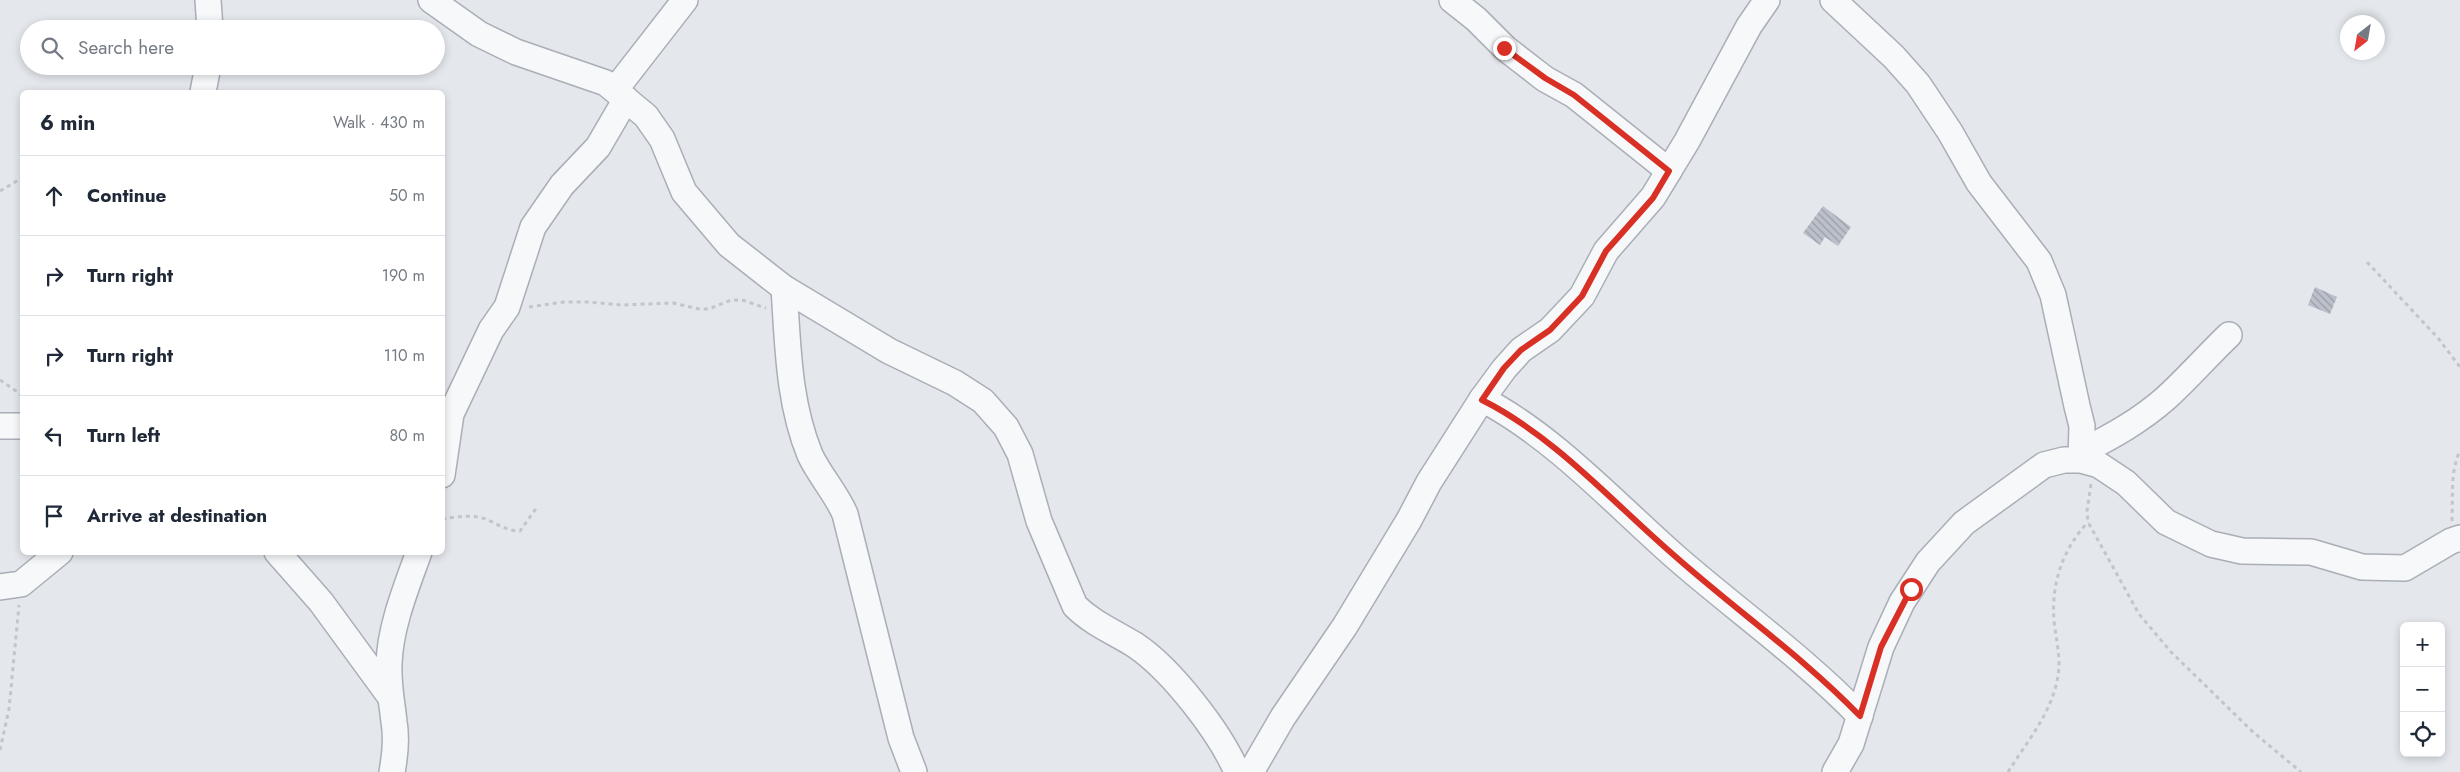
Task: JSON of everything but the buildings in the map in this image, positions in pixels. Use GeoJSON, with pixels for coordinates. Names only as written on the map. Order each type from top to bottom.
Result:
{"type":"FeatureCollection","features":[{"type":"Feature","properties":{"kind":"street"},"geometry":{"type":"LineString","coordinates":[[208,0],[209,20]]}},
{"type":"Feature","properties":{"kind":"street"},"geometry":{"type":"LineString","coordinates":[[431,0],[479,34],[516,52],[606,84],[646,116],[662,139],[684,192],[729,245],[784,288],[889,351],[956,383],[983,401],[1006,427],[1020,454],[1039,521],[1075,606],[1085,616],[1136,646],[1166,672],[1188,695],[1237,772]]}},
{"type":"Feature","properties":{"kind":"street"},"geometry":{"type":"LineString","coordinates":[[445,452],[450,414],[492,330],[507,306],[533,227],[540,214],[562,185],[598,147],[620,95],[685,0]]}},
{"type":"Feature","properties":{"kind":"street"},"geometry":{"type":"LineString","coordinates":[[1452,0],[1476,19],[1504,48],[1545,78],[1574,95],[1669,171]]}},
{"type":"Feature","properties":{"kind":"street"},"geometry":{"type":"LineString","coordinates":[[1251,772],[1283,718],[1345,626],[1409,520],[1429,482],[1504,368],[1521,350],[1550,330],[1582,296],[1606,251],[1653,198],[1749,26],[1767,0]]}},
{"type":"Feature","properties":{"kind":"street"},"geometry":{"type":"LineString","coordinates":[[1832,0],[1894,57],[1918,84],[1950,132],[1979,183],[2039,261],[2053,295],[2082,426],[2087,459]]}},
{"type":"Feature","properties":{"kind":"street"},"geometry":{"type":"LineString","coordinates":[[203,90],[206,75]]}},
{"type":"Feature","properties":{"kind":"street"},"geometry":{"type":"LineString","coordinates":[[784,288],[790,386],[802,432],[811,456],[846,514],[901,738],[914,772]]}},
{"type":"Feature","properties":{"kind":"street"},"geometry":{"type":"LineString","coordinates":[[2087,459],[2110,438],[2147,413],[2177,387],[2229,335]]}},
{"type":"Feature","properties":{"kind":"street"},"geometry":{"type":"LineString","coordinates":[[1482,400],[1514,419],[1568,460],[1696,575],[1804,662],[1860,716]]}},
{"type":"Feature","properties":{"kind":"street"},"geometry":{"type":"LineString","coordinates":[[0,426],[20,426]]}},
{"type":"Feature","properties":{"kind":"street"},"geometry":{"type":"LineString","coordinates":[[1835,772],[1851,744],[1881,647],[1902,602],[1928,562],[1964,523],[2044,465],[2064,460],[2087,459],[2126,483],[2166,522],[2212,544],[2234,550],[2310,552],[2362,567],[2405,568],[2456,539]]}},
{"type":"Feature","properties":{"kind":"street"},"geometry":{"type":"LineString","coordinates":[[10,586],[56,555]]}},
{"type":"Feature","properties":{"kind":"street"},"geometry":{"type":"LineString","coordinates":[[280,555],[321,602],[389,695]]}},
{"type":"Feature","properties":{"kind":"street"},"geometry":{"type":"LineString","coordinates":[[392,772],[395,751],[395,723],[389,695],[388,662],[395,624],[418,555]]}},
{"type":"Feature","properties":{"kind":"path"},"geometry":{"type":"LineString","coordinates":[[0,191],[20,179]]}},
{"type":"Feature","properties":{"kind":"path"},"geometry":{"type":"LineString","coordinates":[[2367,262],[2438,338],[2460,367]]}},
{"type":"Feature","properties":{"kind":"path"},"geometry":{"type":"LineString","coordinates":[[507,306],[529,307],[572,302],[622,305],[673,303],[699,310],[709,309],[731,300],[742,300],[778,312],[786,318]]}},
{"type":"Feature","properties":{"kind":"path"},"geometry":{"type":"LineString","coordinates":[[0,380],[20,393]]}},
{"type":"Feature","properties":{"kind":"path"},"geometry":{"type":"LineString","coordinates":[[2456,539],[2452,481],[2455,462],[2460,450]]}},
{"type":"Feature","properties":{"kind":"path"},"geometry":{"type":"LineString","coordinates":[[2087,459],[2089,488],[2088,522],[2139,614],[2172,652],[2253,732],[2301,772]]}},
{"type":"Feature","properties":{"kind":"path"},"geometry":{"type":"LineString","coordinates":[[445,518],[459,516],[478,517],[504,528],[520,531],[536,507]]}},
{"type":"Feature","properties":{"kind":"path"},"geometry":{"type":"LineString","coordinates":[[2008,772],[2046,713],[2054,694],[2059,660],[2054,619],[2054,589],[2067,551],[2077,534],[2088,522]]}},
{"type":"Feature","properties":{"kind":"path"},"geometry":{"type":"LineString","coordinates":[[0,750],[9,709],[10,586]]}},
{"type":"Feature","properties":{"kind":"route"},"geometry":{"type":"LineString","coordinates":[[1504,48],[1545,78],[1574,95],[1669,171],[1653,198],[1617,236],[1606,251],[1595,275],[1582,296],[1550,330],[1521,350],[1504,368],[1482,400],[1508,415],[1568,460],[1628,516],[1704,581],[1784,644],[1836,691],[1860,716],[1881,647],[1902,602],[1911,589]]}}]}
